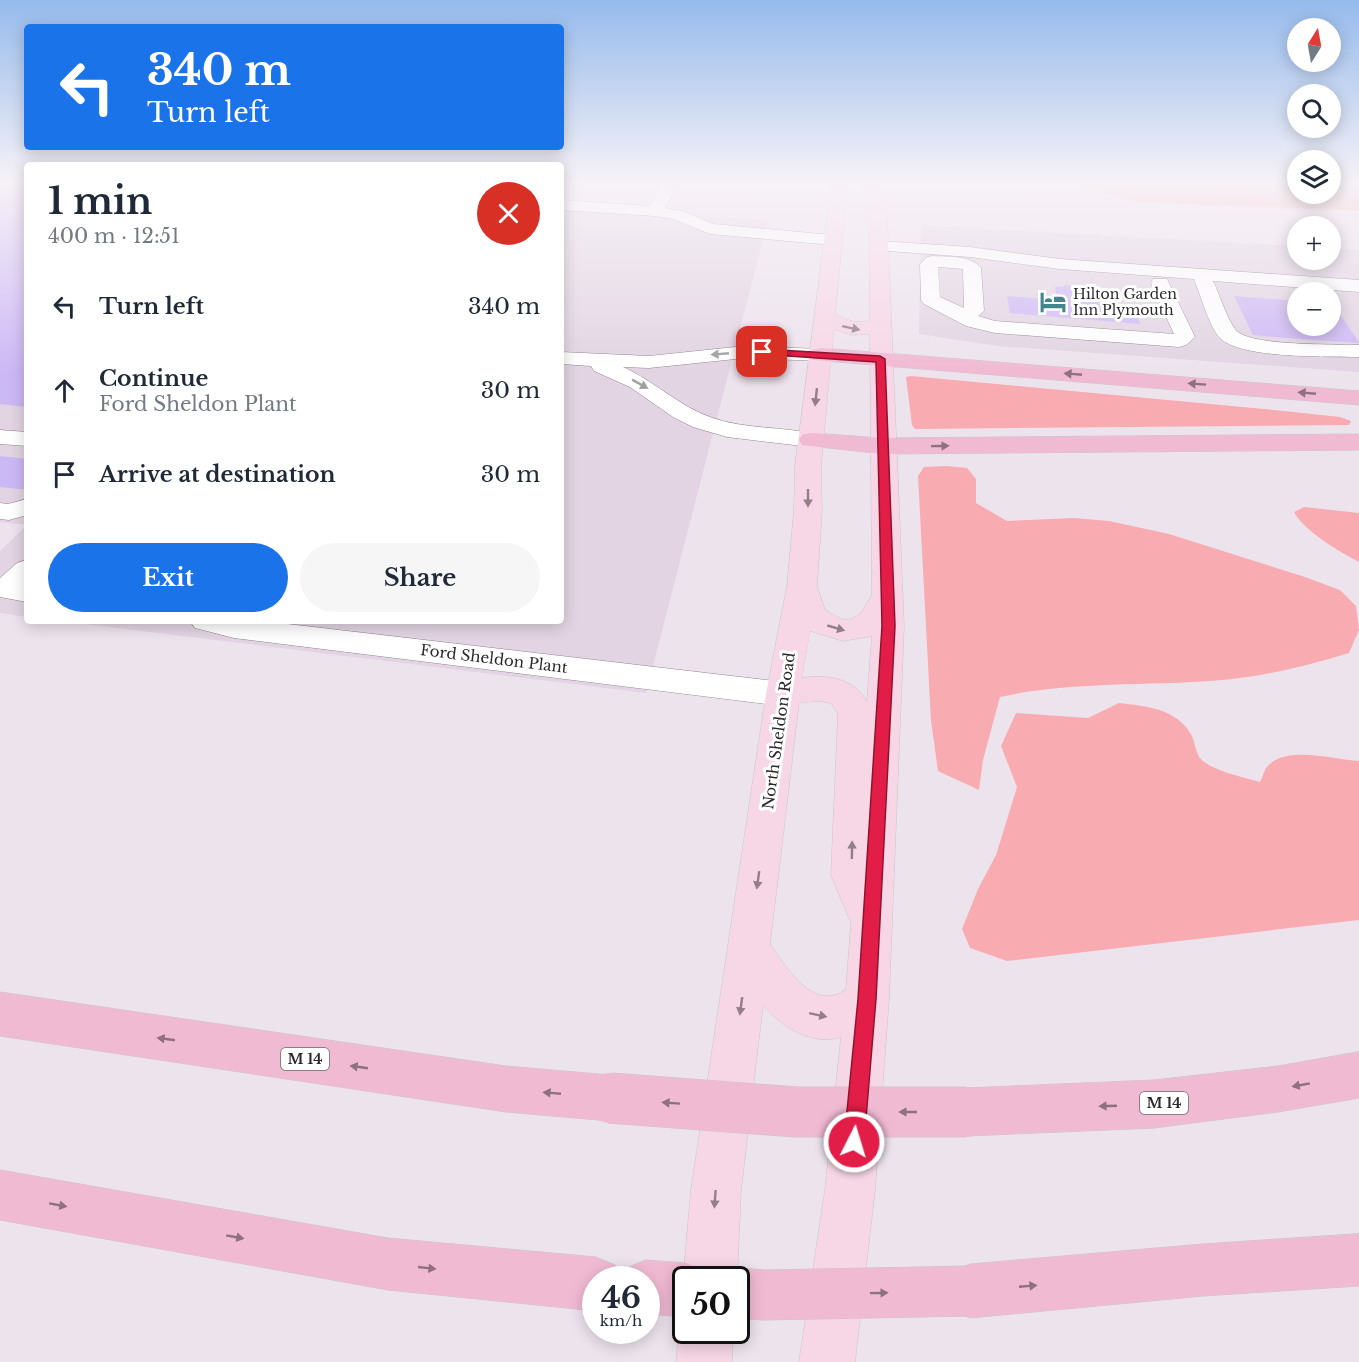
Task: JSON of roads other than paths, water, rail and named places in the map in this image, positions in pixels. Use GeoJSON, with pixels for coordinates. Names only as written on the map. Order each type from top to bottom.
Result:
{"type":"FeatureCollection","features":[{"type":"Feature","properties":{"kind":"highway"},"geometry":{"type":"LineString","coordinates":[[820,355],[1359,398]]}},
{"type":"Feature","properties":{"kind":"highway"},"geometry":{"type":"LineString","coordinates":[[811,440],[882,446],[1359,442]]}},
{"type":"Feature","properties":{"kind":"highway"},"geometry":{"type":"LineString","coordinates":[[1265,444],[1359,449]]}},
{"type":"Feature","properties":{"kind":"highway","name":"M 14"},"geometry":{"type":"LineString","coordinates":[[0,1014],[506,1089],[796,1112],[966,1112],[1154,1104],[1278,1089],[1359,1075]]}},
{"type":"Feature","properties":{"kind":"highway"},"geometry":{"type":"LineString","coordinates":[[0,1195],[388,1264],[576,1283]]}},
{"type":"Feature","properties":{"kind":"highway"},"geometry":{"type":"LineString","coordinates":[[1203,1270],[1359,1239]]}},
{"type":"Feature","properties":{"kind":"highway"},"geometry":{"type":"LineString","coordinates":[[750,1293],[970,1291],[1203,1270],[1359,1260]]}},
{"type":"Feature","properties":{"kind":"main road","name":"North Sheldon Road"},"geometry":{"type":"LineString","coordinates":[[711,1266],[716,1190],[783,694],[802,586],[811,440],[832,245]]}},
{"type":"Feature","properties":{"kind":"main road"},"geometry":{"type":"LineString","coordinates":[[827,1362],[850,1190],[867,999],[888,592],[880,359],[880,245]]}},
{"type":"Feature","properties":{"kind":"main road"},"geometry":{"type":"LineString","coordinates":[[824,318],[852,329],[881,327]]}},
{"type":"Feature","properties":{"kind":"main road"},"geometry":{"type":"LineString","coordinates":[[802,586],[811,614],[817,620],[842,631],[857,631],[874,620],[888,592]]}},
{"type":"Feature","properties":{"kind":"main road"},"geometry":{"type":"LineString","coordinates":[[783,694],[799,690],[834,692],[849,699],[855,714],[851,875],[872,926]]}},
{"type":"Feature","properties":{"kind":"main road"},"geometry":{"type":"LineString","coordinates":[[749,948],[778,992],[798,1010],[824,1018],[847,1014],[867,999]]}},
{"type":"Feature","properties":{"kind":"main road"},"geometry":{"type":"LineString","coordinates":[[704,1362],[705,1344]]}},
{"type":"Feature","properties":{"kind":"lane"},"geometry":{"type":"LineString","coordinates":[[895,245],[970,257],[1157,277],[1204,281],[1359,286]]}},
{"type":"Feature","properties":{"kind":"lane"},"geometry":{"type":"LineString","coordinates":[[1010,255],[1157,277],[1185,337],[1179,341],[995,327],[973,322],[931,300],[929,264],[933,261],[1010,255]]}},
{"type":"Feature","properties":{"kind":"lane"},"geometry":{"type":"LineString","coordinates":[[961,316],[974,311],[970,257]]}},
{"type":"Feature","properties":{"kind":"lane"},"geometry":{"type":"LineString","coordinates":[[1204,281],[1287,293]]}},
{"type":"Feature","properties":{"kind":"lane"},"geometry":{"type":"LineString","coordinates":[[1204,281],[1227,334],[1233,339],[1254,345],[1359,351]]}},
{"type":"Feature","properties":{"kind":"lane"},"geometry":{"type":"LineString","coordinates":[[1341,299],[1359,302]]}},
{"type":"Feature","properties":{"kind":"lane"},"geometry":{"type":"LineString","coordinates":[[564,358],[649,362],[745,352],[820,355]]}},
{"type":"Feature","properties":{"kind":"lane"},"geometry":{"type":"LineString","coordinates":[[587,360],[638,382],[681,412],[701,422],[727,430],[811,440]]}},
{"type":"Feature","properties":{"kind":"lane"},"geometry":{"type":"LineString","coordinates":[[0,437],[24,439]]}},
{"type":"Feature","properties":{"kind":"lane"},"geometry":{"type":"LineString","coordinates":[[0,511],[9,512],[24,508]]}},
{"type":"Feature","properties":{"kind":"lane"},"geometry":{"type":"LineString","coordinates":[[24,571],[5,589],[24,592]]}},
{"type":"Feature","properties":{"kind":"lane","name":"Ford Sheldon Plant"},"geometry":{"type":"LineString","coordinates":[[217,624],[234,628],[783,694]]}},
{"type":"Feature","properties":{"kind":"place","name":"Hilton Garden Inn Plymouth"},"geometry":{"type":"Point","coordinates":[1053,302]}}]}
